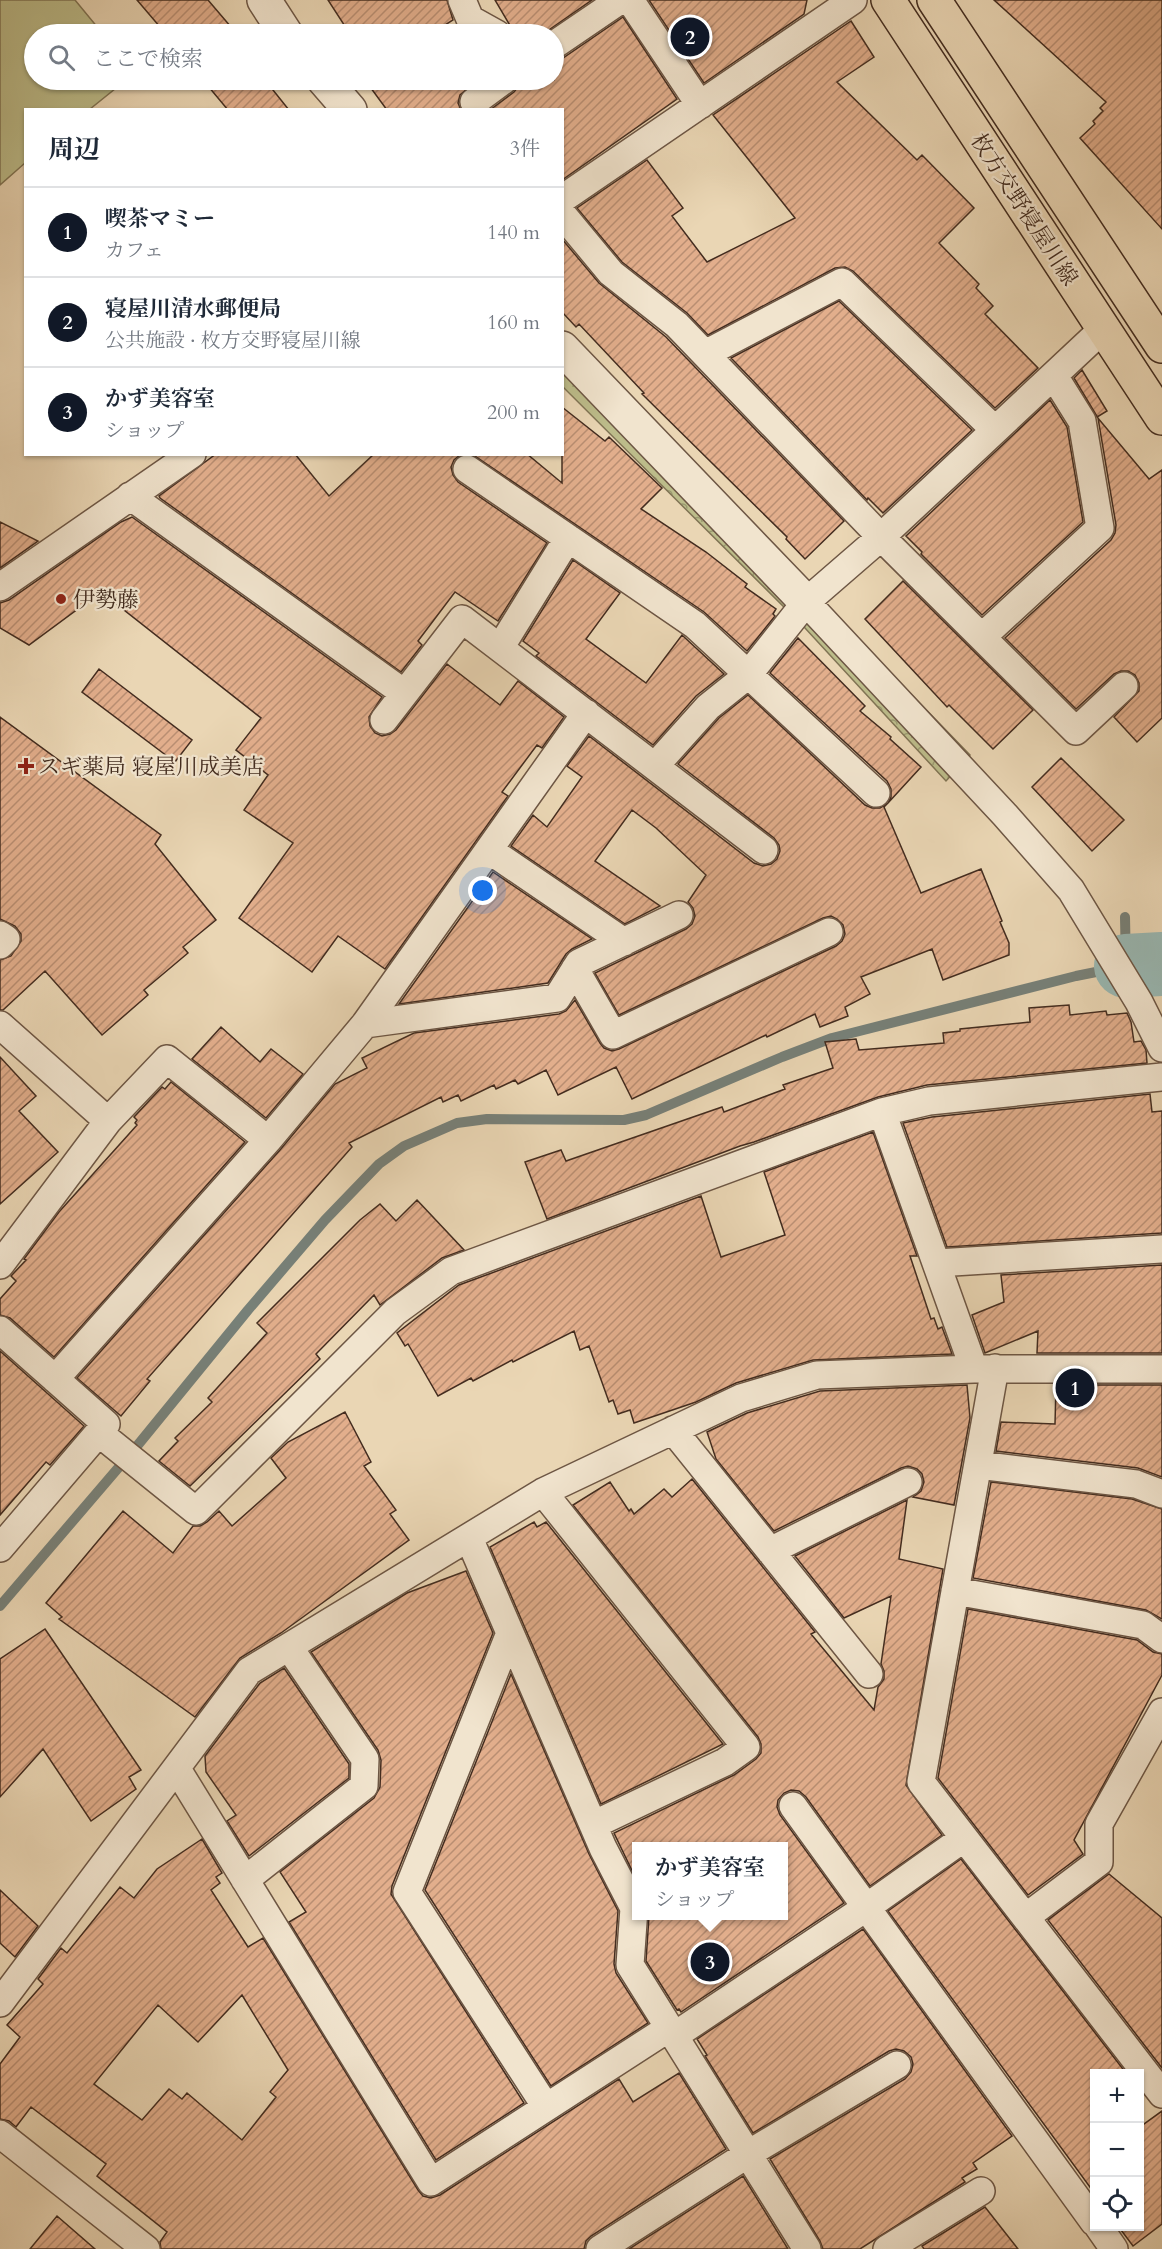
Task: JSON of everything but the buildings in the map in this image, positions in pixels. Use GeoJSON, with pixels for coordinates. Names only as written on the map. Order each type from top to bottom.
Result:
{"type":"FeatureCollection","features":[{"type":"Feature","properties":{"kind":"main road","name":"枚方交野寝屋川線"},"geometry":{"type":"LineString","coordinates":[[888,0],[1162,418]]}},
{"type":"Feature","properties":{"kind":"main road","name":"枚方交野寝屋川線"},"geometry":{"type":"LineString","coordinates":[[934,0],[1162,346]]}},
{"type":"Feature","properties":{"kind":"street"},"geometry":{"type":"LineString","coordinates":[[264,0],[280,24]]}},
{"type":"Feature","properties":{"kind":"street"},"geometry":{"type":"LineString","coordinates":[[462,0],[470,19],[479,24]]}},
{"type":"Feature","properties":{"kind":"street"},"geometry":{"type":"LineString","coordinates":[[564,38],[620,0]]}},
{"type":"Feature","properties":{"kind":"street"},"geometry":{"type":"LineString","coordinates":[[630,0],[700,105]]}},
{"type":"Feature","properties":{"kind":"street"},"geometry":{"type":"LineString","coordinates":[[564,198],[853,0]]}},
{"type":"Feature","properties":{"kind":"street"},"geometry":{"type":"LineString","coordinates":[[333,90],[348,108]]}},
{"type":"Feature","properties":{"kind":"street"},"geometry":{"type":"LineString","coordinates":[[474,102],[490,90]]}},
{"type":"Feature","properties":{"kind":"street"},"geometry":{"type":"LineString","coordinates":[[564,216],[611,273],[677,326],[881,537],[1076,731],[1124,686]]}},
{"type":"Feature","properties":{"kind":"street"},"geometry":{"type":"LineString","coordinates":[[705,354],[842,282],[995,430]]}},
{"type":"Feature","properties":{"kind":"street"},"geometry":{"type":"LineString","coordinates":[[655,766],[708,707],[748,675],[806,602],[881,537],[1103,329]]}},
{"type":"Feature","properties":{"kind":"street"},"geometry":{"type":"LineString","coordinates":[[564,350],[806,602],[1071,890],[1139,1002],[1162,1048]]}},
{"type":"Feature","properties":{"kind":"street"},"geometry":{"type":"LineString","coordinates":[[982,637],[1100,528],[1082,421],[1054,376]]}},
{"type":"Feature","properties":{"kind":"street"},"geometry":{"type":"LineString","coordinates":[[0,586],[189,456]]}},
{"type":"Feature","properties":{"kind":"street"},"geometry":{"type":"LineString","coordinates":[[467,470],[695,625],[876,793]]}},
{"type":"Feature","properties":{"kind":"street"},"geometry":{"type":"LineString","coordinates":[[130,496],[404,693]]}},
{"type":"Feature","properties":{"kind":"street"},"geometry":{"type":"LineString","coordinates":[[500,648],[568,538]]}},
{"type":"Feature","properties":{"kind":"street"},"geometry":{"type":"LineString","coordinates":[[384,720],[462,619],[764,850]]}},
{"type":"Feature","properties":{"kind":"street"},"geometry":{"type":"LineString","coordinates":[[55,1379],[268,1140],[365,1024],[586,713]]}},
{"type":"Feature","properties":{"kind":"street"},"geometry":{"type":"LineString","coordinates":[[489,850],[624,942]]}},
{"type":"Feature","properties":{"kind":"street"},"geometry":{"type":"LineString","coordinates":[[365,1024],[557,998],[579,963],[679,915]]}},
{"type":"Feature","properties":{"kind":"street"},"geometry":{"type":"LineString","coordinates":[[575,969],[613,1035],[829,932]]}},
{"type":"Feature","properties":{"kind":"street"},"geometry":{"type":"LineString","coordinates":[[0,935],[6,939],[0,945]]}},
{"type":"Feature","properties":{"kind":"street"},"geometry":{"type":"LineString","coordinates":[[5,1038],[108,1121]]}},
{"type":"Feature","properties":{"kind":"street"},"geometry":{"type":"LineString","coordinates":[[0,1265],[108,1121],[167,1059],[268,1140]]}},
{"type":"Feature","properties":{"kind":"street"},"geometry":{"type":"LineString","coordinates":[[102,1435],[196,1511],[395,1312],[451,1271],[882,1113],[929,1101],[1162,1077]]}},
{"type":"Feature","properties":{"kind":"street"},"geometry":{"type":"LineString","coordinates":[[882,1113],[937,1263],[984,1368],[978,1465],[921,1782],[1162,2094]]}},
{"type":"Feature","properties":{"kind":"street"},"geometry":{"type":"LineString","coordinates":[[937,1263],[1162,1249]]}},
{"type":"Feature","properties":{"kind":"street"},"geometry":{"type":"LineString","coordinates":[[0,1330],[106,1424],[102,1435],[0,1548]]}},
{"type":"Feature","properties":{"kind":"street"},"geometry":{"type":"LineString","coordinates":[[0,2003],[249,1671],[543,1492],[741,1398],[817,1375],[984,1368],[1162,1369]]}},
{"type":"Feature","properties":{"kind":"street"},"geometry":{"type":"LineString","coordinates":[[674,1430],[868,1674]]}},
{"type":"Feature","properties":{"kind":"street"},"geometry":{"type":"LineString","coordinates":[[978,1465],[1136,1484],[1162,1494]]}},
{"type":"Feature","properties":{"kind":"street"},"geometry":{"type":"LineString","coordinates":[[770,1551],[908,1482]]}},
{"type":"Feature","properties":{"kind":"street"},"geometry":{"type":"LineString","coordinates":[[543,1492],[746,1747],[725,1762],[593,1825]]}},
{"type":"Feature","properties":{"kind":"street"},"geometry":{"type":"LineString","coordinates":[[469,1538],[593,1825],[632,1904]]}},
{"type":"Feature","properties":{"kind":"street"},"geometry":{"type":"LineString","coordinates":[[955,1591],[1143,1625],[1162,1639]]}},
{"type":"Feature","properties":{"kind":"street"},"geometry":{"type":"LineString","coordinates":[[510,1633],[407,1892],[546,2108]]}},
{"type":"Feature","properties":{"kind":"street"},"geometry":{"type":"LineString","coordinates":[[245,1880],[364,1786],[364,1759],[289,1647]]}},
{"type":"Feature","properties":{"kind":"street"},"geometry":{"type":"LineString","coordinates":[[1026,1917],[1099,1862],[1099,1824],[1162,1712]]}},
{"type":"Feature","properties":{"kind":"street"},"geometry":{"type":"LineString","coordinates":[[177,1769],[431,2182],[867,1907],[964,1838]]}},
{"type":"Feature","properties":{"kind":"street"},"geometry":{"type":"LineString","coordinates":[[793,1806],[1090,2215]]}},
{"type":"Feature","properties":{"kind":"street"},"geometry":{"type":"LineString","coordinates":[[633,1920],[630,1965],[807,2249]]}},
{"type":"Feature","properties":{"kind":"street"},"geometry":{"type":"LineString","coordinates":[[600,2249],[748,2154],[897,2065]]}},
{"type":"Feature","properties":{"kind":"street"},"geometry":{"type":"LineString","coordinates":[[0,2134],[146,2249]]}},
{"type":"Feature","properties":{"kind":"street"},"geometry":{"type":"LineString","coordinates":[[887,2249],[981,2191]]}},
{"type":"Feature","properties":{"kind":"street"},"geometry":{"type":"LineString","coordinates":[[1101,2231],[1114,2249]]}},
{"type":"Feature","properties":{"kind":"green space"},"geometry":{"type":"Polygon","coordinates":[[[0,0],[75,0],[95,24],[24,24],[24,90],[114,90],[91,108],[24,108],[24,164],[0,185],[0,0]]]}},
{"type":"Feature","properties":{"kind":"green space"},"geometry":{"type":"Polygon","coordinates":[[[564,336],[970,755],[946,781],[805,628],[564,388],[564,336]]]}},
{"type":"Feature","properties":{"kind":"waterway"},"geometry":{"type":"LineString","coordinates":[[0,1606],[325,1220],[379,1164],[404,1146],[457,1123],[487,1119],[624,1120],[646,1115],[832,1038],[1076,976],[1126,966],[1125,917]]}},
{"type":"Feature","properties":{"kind":"waterway"},"geometry":{"type":"LineString","coordinates":[[1126,966],[1162,964]]}},
{"type":"Feature","properties":{"kind":"place","name":"寝屋川清水郵便局"},"geometry":{"type":"Point","coordinates":[690,37]}},
{"type":"Feature","properties":{"kind":"place","name":"伊勢藤"},"geometry":{"type":"Point","coordinates":[61,599]}},
{"type":"Feature","properties":{"kind":"place","name":"スギ薬局 寝屋川成美店"},"geometry":{"type":"Point","coordinates":[26,766]}},
{"type":"Feature","properties":{"kind":"place","name":"喫茶マミー"},"geometry":{"type":"Point","coordinates":[1075,1388]}},
{"type":"Feature","properties":{"kind":"place","name":"かず美容室"},"geometry":{"type":"Point","coordinates":[710,1962]}}]}
